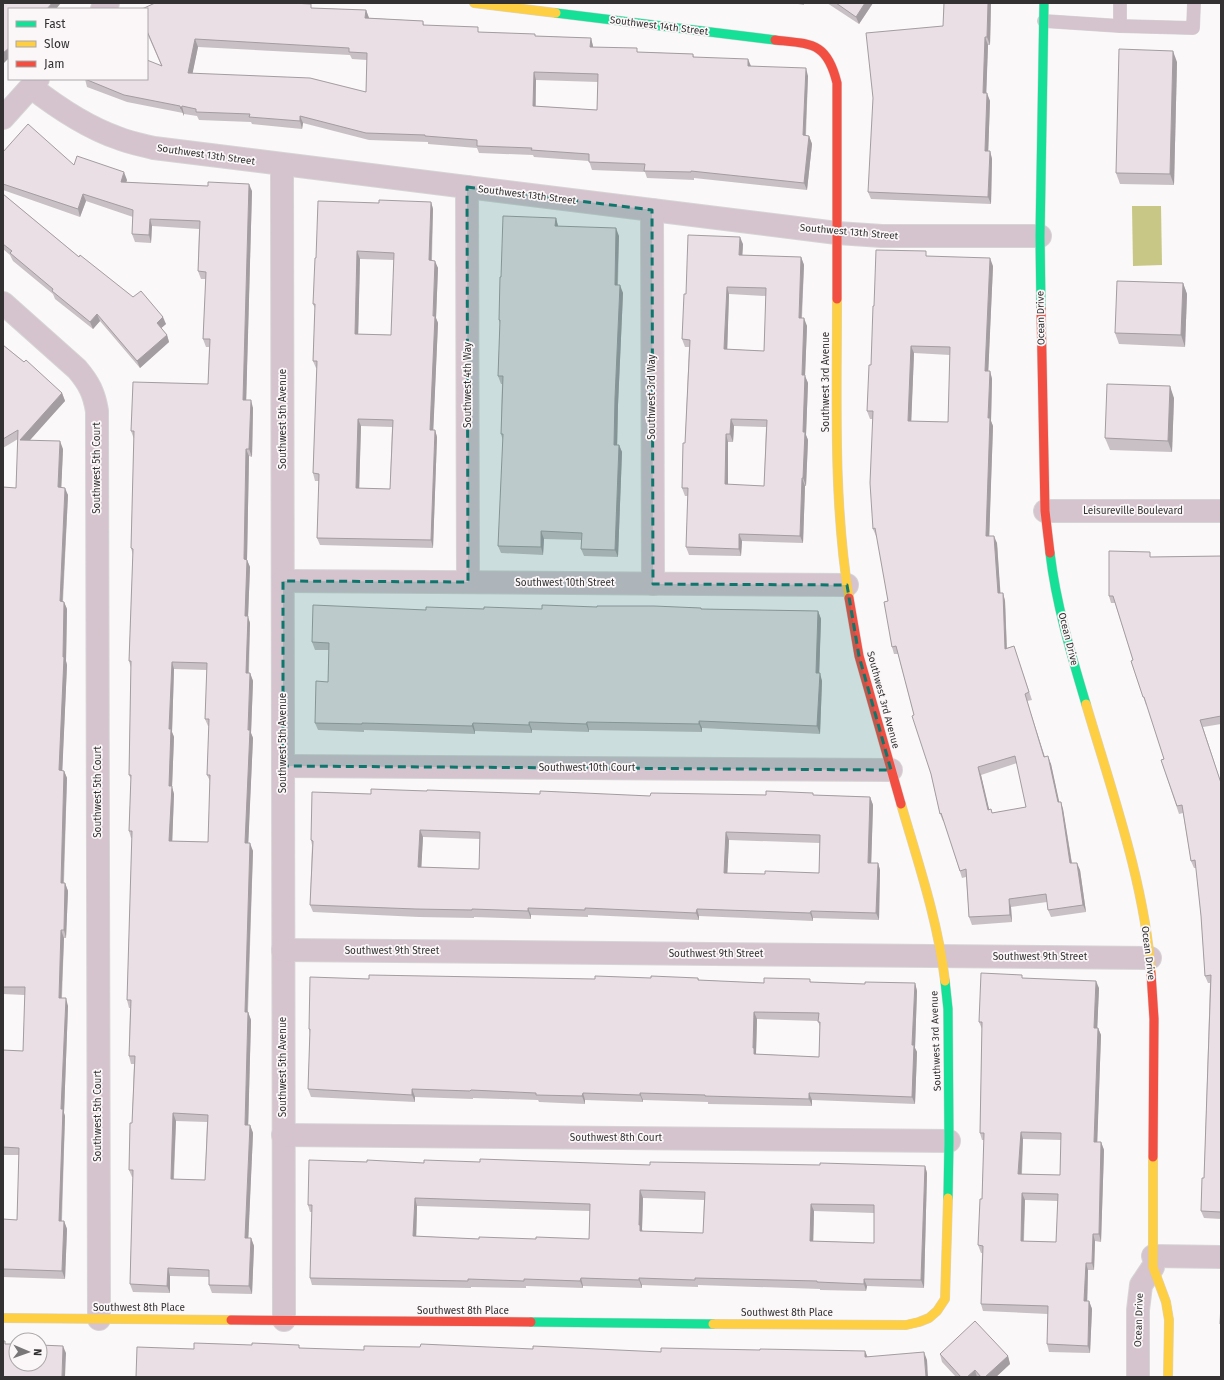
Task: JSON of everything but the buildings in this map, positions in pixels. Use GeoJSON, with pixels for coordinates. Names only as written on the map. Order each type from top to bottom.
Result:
{"type":"FeatureCollection","features":[{"type":"Feature","properties":{"kind":"street","name":"Southwest 14th Street"},"geometry":{"type":"LineString","coordinates":[[474,3],[810,44],[824,53],[834,67]]}},
{"type":"Feature","properties":{"kind":"street","name":"Ocean Drive"},"geometry":{"type":"LineString","coordinates":[[1044,3],[1040,236],[1045,512],[1054,579],[1067,640],[1124,834],[1140,896],[1150,958],[1154,1019],[1153,1261],[1166,1302],[1169,1320],[1168,1377]]}},
{"type":"Feature","properties":{"kind":"street","name":"Southwest 3rd Avenue"},"geometry":{"type":"LineString","coordinates":[[834,67],[837,83],[838,478],[839,508],[847,585],[859,656],[876,723],[929,899],[942,956],[948,1009],[949,1141],[945,1299],[936,1313],[922,1322]]}},
{"type":"Feature","properties":{"kind":"street","name":"Southwest 13th Street"},"geometry":{"type":"LineString","coordinates":[[35,83],[53,104],[84,124],[118,139],[154,148],[837,233],[882,236],[1040,236]]}},
{"type":"Feature","properties":{"kind":"street"},"geometry":{"type":"LineString","coordinates":[[3,118],[35,83]]}},
{"type":"Feature","properties":{"kind":"street","name":"Southwest 5th Avenue"},"geometry":{"type":"LineString","coordinates":[[282,165],[284,1320]]}},
{"type":"Feature","properties":{"kind":"street","name":"Southwest 4th Way"},"geometry":{"type":"LineString","coordinates":[[467,187],[468,582]]}},
{"type":"Feature","properties":{"kind":"street","name":"Southwest 3rd Way"},"geometry":{"type":"LineString","coordinates":[[652,210],[653,584]]}},
{"type":"Feature","properties":{"kind":"street","name":"Southwest 5th Court"},"geometry":{"type":"LineString","coordinates":[[3,303],[77,369],[87,381],[94,395],[97,411],[99,1319]]}},
{"type":"Feature","properties":{"kind":"street","name":"Leisureville Boulevard"},"geometry":{"type":"LineString","coordinates":[[1045,512],[1221,511]]}},
{"type":"Feature","properties":{"kind":"street","name":"Southwest 10th Street"},"geometry":{"type":"LineString","coordinates":[[283,581],[847,585]]}},
{"type":"Feature","properties":{"kind":"street","name":"Southwest 10th Court"},"geometry":{"type":"LineString","coordinates":[[283,766],[891,770]]}},
{"type":"Feature","properties":{"kind":"street","name":"Southwest 9th Street"},"geometry":{"type":"LineString","coordinates":[[283,950],[1150,958]]}},
{"type":"Feature","properties":{"kind":"street","name":"Southwest 8th Court"},"geometry":{"type":"LineString","coordinates":[[283,1135],[949,1141]]}},
{"type":"Feature","properties":{"kind":"street"},"geometry":{"type":"LineString","coordinates":[[1153,1261],[1221,1258]]}},
{"type":"Feature","properties":{"kind":"street","name":"Ocean Drive"},"geometry":{"type":"LineString","coordinates":[[1138,1377],[1138,1310],[1141,1285],[1153,1261]]}},
{"type":"Feature","properties":{"kind":"street","name":"Southwest 8th Place"},"geometry":{"type":"LineString","coordinates":[[3,1318],[898,1325],[922,1322]]}},
{"type":"Feature","properties":{"kind":"lane"},"geometry":{"type":"LineString","coordinates":[[1120,3],[1120,26]]}},
{"type":"Feature","properties":{"kind":"lane"},"geometry":{"type":"LineString","coordinates":[[1044,21],[1120,26],[1193,28],[1194,3]]}},
{"type":"Feature","properties":{"kind":"highlighted area"},"geometry":{"type":"Polygon","coordinates":[[[467,187],[652,210],[653,584],[847,585],[859,656],[891,770],[283,766],[283,581],[468,582],[467,187]]]}},
{"type":"Feature","properties":{"kind":"shaded area"},"geometry":{"type":"Polygon","coordinates":[[[1132,206],[1161,206],[1162,265],[1133,266],[1132,206]]]}},
{"type":"Feature","properties":{"kind":"traffic: fast"},"geometry":{"type":"LineString","coordinates":[[1041,308],[1040,236],[1044,3]]}},
{"type":"Feature","properties":{"kind":"traffic: fast"},"geometry":{"type":"LineString","coordinates":[[556,13],[775,40]]}},
{"type":"Feature","properties":{"kind":"traffic: fast"},"geometry":{"type":"LineString","coordinates":[[1050,553],[1060,610],[1086,704]]}},
{"type":"Feature","properties":{"kind":"traffic: fast"},"geometry":{"type":"LineString","coordinates":[[945,981],[948,1009],[948,1198]]}},
{"type":"Feature","properties":{"kind":"traffic: fast"},"geometry":{"type":"LineString","coordinates":[[531,1322],[713,1324]]}},
{"type":"Feature","properties":{"kind":"traffic: slow"},"geometry":{"type":"LineString","coordinates":[[474,3],[556,13]]}},
{"type":"Feature","properties":{"kind":"traffic: slow"},"geometry":{"type":"LineString","coordinates":[[837,299],[838,486],[840,524],[849,598]]}},
{"type":"Feature","properties":{"kind":"traffic: slow"},"geometry":{"type":"LineString","coordinates":[[1086,704],[1126,837],[1142,905],[1148,939],[1151,973]]}},
{"type":"Feature","properties":{"kind":"traffic: slow"},"geometry":{"type":"LineString","coordinates":[[901,804],[921,870],[938,936],[945,981]]}},
{"type":"Feature","properties":{"kind":"traffic: slow"},"geometry":{"type":"LineString","coordinates":[[1153,1157],[1153,1267],[1166,1302],[1169,1320],[1168,1377]]}},
{"type":"Feature","properties":{"kind":"traffic: slow"},"geometry":{"type":"LineString","coordinates":[[713,1324],[906,1325],[929,1318],[937,1311],[945,1299],[948,1198]]}},
{"type":"Feature","properties":{"kind":"traffic: slow"},"geometry":{"type":"LineString","coordinates":[[3,1318],[231,1320]]}},
{"type":"Feature","properties":{"kind":"traffic: jam"},"geometry":{"type":"LineString","coordinates":[[775,40],[808,45],[823,52],[833,70],[837,83],[837,299]]}},
{"type":"Feature","properties":{"kind":"traffic: jam"},"geometry":{"type":"LineString","coordinates":[[1041,308],[1045,511],[1050,553]]}},
{"type":"Feature","properties":{"kind":"traffic: jam"},"geometry":{"type":"LineString","coordinates":[[849,598],[859,656],[901,804]]}},
{"type":"Feature","properties":{"kind":"traffic: jam"},"geometry":{"type":"LineString","coordinates":[[1151,973],[1154,1019],[1153,1157]]}},
{"type":"Feature","properties":{"kind":"traffic: jam"},"geometry":{"type":"LineString","coordinates":[[231,1320],[531,1322]]}}]}
